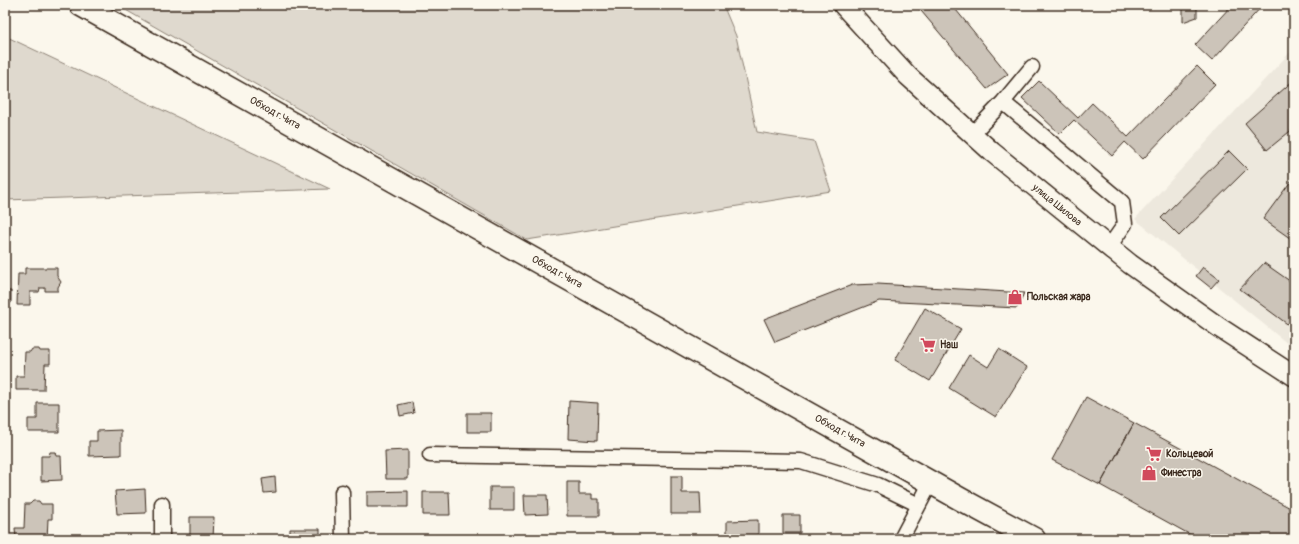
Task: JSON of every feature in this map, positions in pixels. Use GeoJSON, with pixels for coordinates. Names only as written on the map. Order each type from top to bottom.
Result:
{"type":"FeatureCollection","features":[{"type":"Feature","properties":{"kind":"highway","name":"Обход г.Чита"},"geometry":{"type":"LineString","coordinates":[[81,5],[1034,539]]}},
{"type":"Feature","properties":{"kind":"main road","name":"улица Шилова"},"geometry":{"type":"LineString","coordinates":[[843,5],[908,76],[992,152],[1110,247],[1220,328],[1294,376]]}},
{"type":"Feature","properties":{"kind":"street"},"geometry":{"type":"LineString","coordinates":[[972,134],[1003,102],[1032,67]]}},
{"type":"Feature","properties":{"kind":"street"},"geometry":{"type":"LineString","coordinates":[[1003,102],[1122,202],[1125,224],[1110,247]]}},
{"type":"Feature","properties":{"kind":"street"},"geometry":{"type":"LineString","coordinates":[[430,455],[801,461],[878,485],[919,505]]}},
{"type":"Feature","properties":{"kind":"street"},"geometry":{"type":"LineString","coordinates":[[900,539],[931,482]]}},
{"type":"Feature","properties":{"kind":"street"},"geometry":{"type":"LineString","coordinates":[[342,492],[343,539]]}},
{"type":"Feature","properties":{"kind":"street"},"geometry":{"type":"LineString","coordinates":[[162,504],[162,539]]}},
{"type":"Feature","properties":{"kind":"shaded area"},"geometry":{"type":"Polygon","coordinates":[[[117,5],[723,5],[736,36],[757,132],[814,141],[831,191],[527,240],[117,5]]]}},
{"type":"Feature","properties":{"kind":"shaded area"},"geometry":{"type":"Polygon","coordinates":[[[5,36],[330,189],[5,200],[5,36]]]}},
{"type":"Feature","properties":{"kind":"shaded area"},"geometry":{"type":"Polygon","coordinates":[[[1294,48],[1294,349],[1135,219],[1294,48]]]}},
{"type":"Feature","properties":{"kind":"building"},"geometry":{"type":"Polygon","coordinates":[[[916,5],[952,5],[1008,74],[987,89],[916,5]]]}},
{"type":"Feature","properties":{"kind":"building"},"geometry":{"type":"Polygon","coordinates":[[[1183,5],[1197,5],[1197,17],[1183,22],[1183,5]]]}},
{"type":"Feature","properties":{"kind":"building"},"geometry":{"type":"Polygon","coordinates":[[[1232,5],[1263,5],[1212,61],[1195,45],[1232,5]]]}},
{"type":"Feature","properties":{"kind":"building"},"geometry":{"type":"Polygon","coordinates":[[[1197,66],[1215,84],[1143,159],[1125,142],[1112,156],[1074,120],[1060,134],[1022,98],[1039,81],[1078,118],[1092,103],[1128,137],[1197,66]]]}},
{"type":"Feature","properties":{"kind":"building"},"geometry":{"type":"Polygon","coordinates":[[[1294,80],[1294,128],[1267,150],[1245,123],[1294,80]]]}},
{"type":"Feature","properties":{"kind":"building"},"geometry":{"type":"Polygon","coordinates":[[[1229,151],[1247,169],[1179,236],[1161,218],[1229,151]]]}},
{"type":"Feature","properties":{"kind":"building"},"geometry":{"type":"Polygon","coordinates":[[[1294,177],[1294,241],[1263,219],[1294,177]]]}},
{"type":"Feature","properties":{"kind":"building"},"geometry":{"type":"Polygon","coordinates":[[[1264,263],[1294,284],[1294,329],[1240,289],[1264,263]]]}},
{"type":"Feature","properties":{"kind":"building"},"geometry":{"type":"Polygon","coordinates":[[[1203,267],[1219,279],[1211,288],[1196,276],[1203,267]]]}},
{"type":"Feature","properties":{"kind":"building"},"geometry":{"type":"Polygon","coordinates":[[[25,268],[57,268],[57,276],[61,282],[58,287],[58,291],[45,291],[45,288],[40,288],[39,292],[30,292],[30,305],[17,305],[18,274],[25,274],[25,268]]]}},
{"type":"Feature","properties":{"kind":"building"},"geometry":{"type":"Polygon","coordinates":[[[878,284],[1024,293],[1017,308],[879,301],[775,342],[764,319],[852,285],[878,284]]]}},
{"type":"Feature","properties":{"kind":"building"},"geometry":{"type":"Polygon","coordinates":[[[5,291],[11,291],[11,303],[5,303],[5,291]]]}},
{"type":"Feature","properties":{"kind":"building","name":"Наш"},"geometry":{"type":"Polygon","coordinates":[[[925,308],[961,329],[930,381],[895,360],[925,308]]]}},
{"type":"Feature","properties":{"kind":"building"},"geometry":{"type":"Polygon","coordinates":[[[32,349],[50,351],[50,364],[45,364],[44,390],[16,390],[16,376],[24,376],[25,352],[30,352],[32,349]]]}},
{"type":"Feature","properties":{"kind":"building"},"geometry":{"type":"Polygon","coordinates":[[[999,349],[1027,367],[996,417],[949,388],[969,355],[988,367],[999,349]]]}},
{"type":"Feature","properties":{"kind":"building"},"geometry":{"type":"Polygon","coordinates":[[[1086,397],[1134,423],[1100,485],[1052,460],[1086,397]]]}},
{"type":"Feature","properties":{"kind":"building"},"geometry":{"type":"Polygon","coordinates":[[[569,401],[598,403],[597,441],[568,439],[569,401]]]}},
{"type":"Feature","properties":{"kind":"building"},"geometry":{"type":"Polygon","coordinates":[[[412,402],[414,413],[400,416],[398,405],[412,402]]]}},
{"type":"Feature","properties":{"kind":"building"},"geometry":{"type":"Polygon","coordinates":[[[37,403],[59,403],[59,432],[28,432],[28,419],[37,419],[37,403]]]}},
{"type":"Feature","properties":{"kind":"building"},"geometry":{"type":"Polygon","coordinates":[[[467,413],[491,413],[491,432],[467,432],[467,413]]]}},
{"type":"Feature","properties":{"kind":"building","name":"Кольцевой"},"geometry":{"type":"Polygon","coordinates":[[[1134,423],[1294,510],[1294,539],[1198,539],[1100,485],[1134,423]]]}},
{"type":"Feature","properties":{"kind":"building"},"geometry":{"type":"Polygon","coordinates":[[[121,430],[121,455],[89,456],[89,441],[97,441],[97,431],[121,430]]]}},
{"type":"Feature","properties":{"kind":"building"},"geometry":{"type":"Polygon","coordinates":[[[408,450],[408,479],[386,479],[385,451],[408,450]]]}},
{"type":"Feature","properties":{"kind":"building"},"geometry":{"type":"Polygon","coordinates":[[[50,452],[55,452],[56,456],[61,456],[62,480],[41,481],[41,456],[49,456],[50,452]]]}},
{"type":"Feature","properties":{"kind":"building"},"geometry":{"type":"Polygon","coordinates":[[[671,476],[682,476],[682,493],[700,493],[701,514],[671,514],[671,476]]]}},
{"type":"Feature","properties":{"kind":"building"},"geometry":{"type":"Polygon","coordinates":[[[275,477],[276,492],[264,493],[262,479],[275,477]]]}},
{"type":"Feature","properties":{"kind":"building"},"geometry":{"type":"Polygon","coordinates":[[[567,482],[579,482],[579,494],[592,494],[592,499],[599,499],[599,516],[567,516],[567,482]]]}},
{"type":"Feature","properties":{"kind":"building"},"geometry":{"type":"Polygon","coordinates":[[[490,487],[514,487],[514,510],[490,510],[490,487]]]}},
{"type":"Feature","properties":{"kind":"building"},"geometry":{"type":"Polygon","coordinates":[[[145,489],[146,513],[117,514],[115,491],[145,489]]]}},
{"type":"Feature","properties":{"kind":"building"},"geometry":{"type":"Polygon","coordinates":[[[408,491],[408,507],[367,507],[367,492],[408,491]]]}},
{"type":"Feature","properties":{"kind":"building"},"geometry":{"type":"Polygon","coordinates":[[[423,492],[449,492],[450,515],[423,515],[423,492]]]}},
{"type":"Feature","properties":{"kind":"building"},"geometry":{"type":"Polygon","coordinates":[[[524,495],[547,495],[548,514],[525,515],[524,495]]]}},
{"type":"Feature","properties":{"kind":"building"},"geometry":{"type":"Polygon","coordinates":[[[33,501],[39,501],[41,504],[52,504],[52,519],[48,519],[47,539],[16,539],[15,528],[24,528],[25,504],[30,504],[33,501]]]}},
{"type":"Feature","properties":{"kind":"building"},"geometry":{"type":"Polygon","coordinates":[[[783,515],[800,515],[800,533],[783,533],[783,515]]]}},
{"type":"Feature","properties":{"kind":"building"},"geometry":{"type":"Polygon","coordinates":[[[190,517],[214,517],[213,539],[190,539],[190,517]]]}},
{"type":"Feature","properties":{"kind":"building"},"geometry":{"type":"Polygon","coordinates":[[[758,520],[758,539],[727,539],[727,521],[758,520]]]}},
{"type":"Feature","properties":{"kind":"building"},"geometry":{"type":"Polygon","coordinates":[[[290,529],[320,529],[320,539],[290,539],[290,529]]]}},
{"type":"Feature","properties":{"kind":"place","name":"Польская жара"},"geometry":{"type":"Point","coordinates":[1015,297]}},
{"type":"Feature","properties":{"kind":"place","name":"Наш"},"geometry":{"type":"Point","coordinates":[928,345]}},
{"type":"Feature","properties":{"kind":"place","name":"Кольцевой"},"geometry":{"type":"Point","coordinates":[1154,454]}},
{"type":"Feature","properties":{"kind":"place","name":"Финестра"},"geometry":{"type":"Point","coordinates":[1149,473]}}]}
